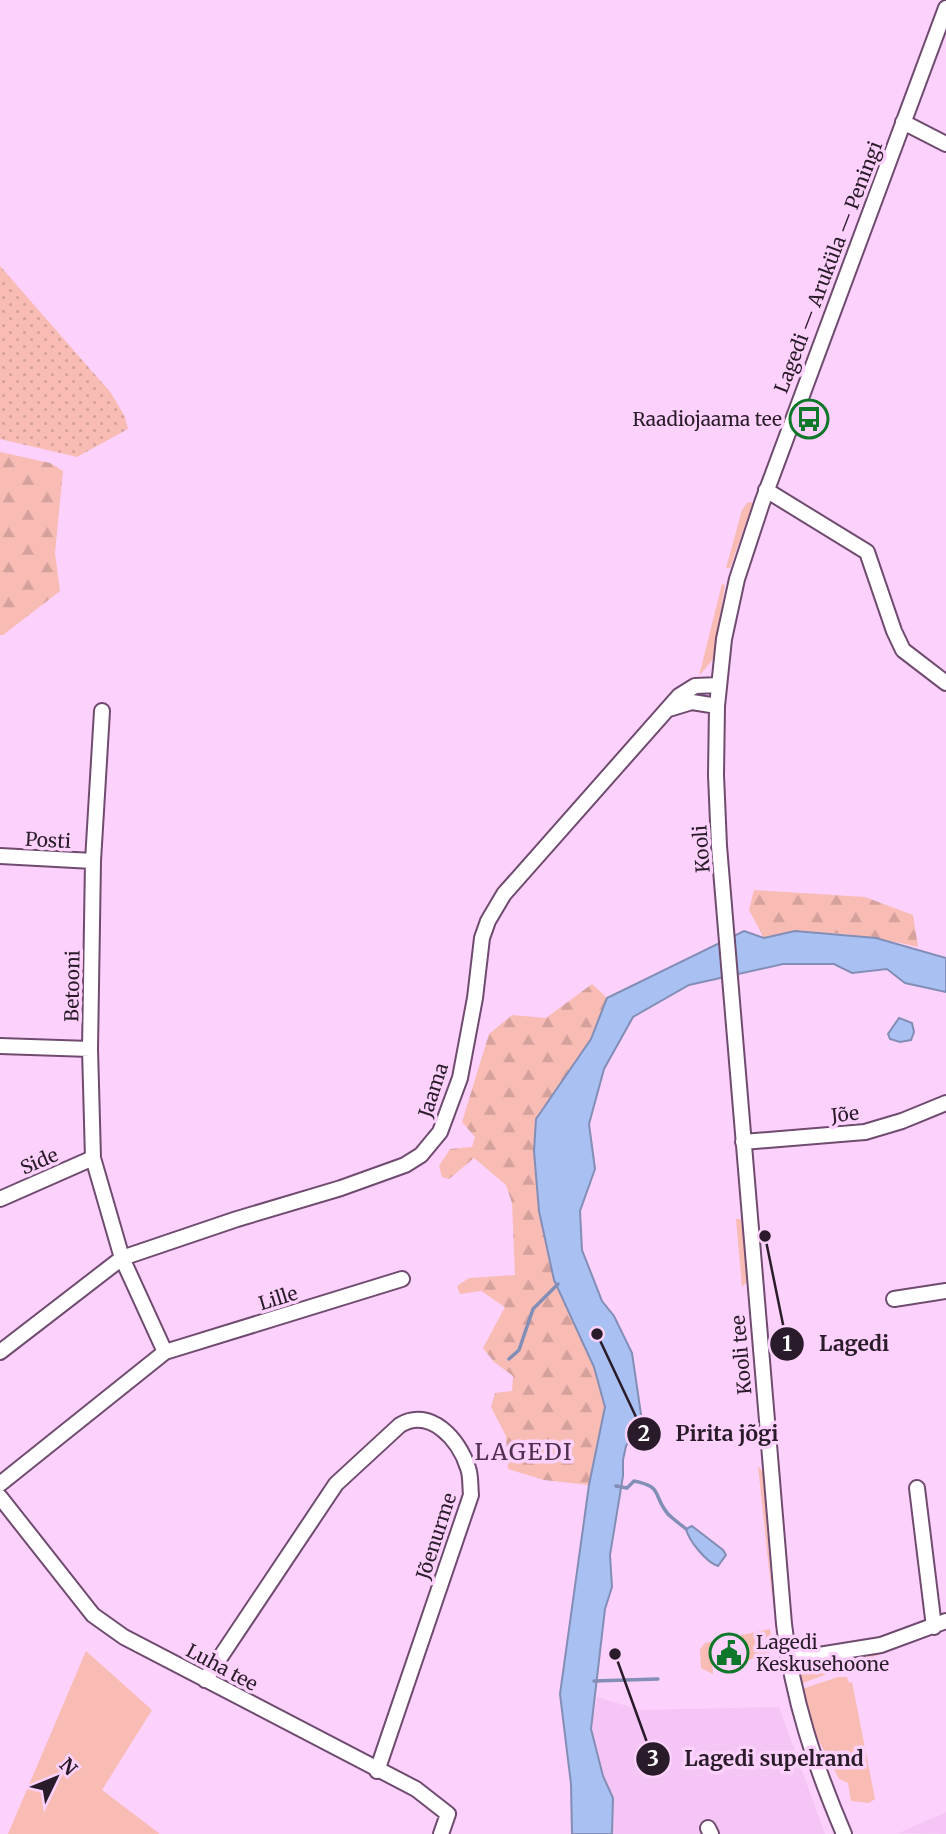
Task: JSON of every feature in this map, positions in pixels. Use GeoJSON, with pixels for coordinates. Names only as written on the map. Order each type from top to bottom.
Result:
{"type":"FeatureCollection","features":[{"type":"Feature","properties":{"kind":"street","name":"Lagedi — Aruküla — Peningi"},"geometry":{"type":"LineString","coordinates":[[717,706],[724,639],[737,579],[766,490],[903,122],[945,17]]}},
{"type":"Feature","properties":{"kind":"street"},"geometry":{"type":"LineString","coordinates":[[903,122],[946,144]]}},
{"type":"Feature","properties":{"kind":"street"},"geometry":{"type":"LineString","coordinates":[[766,490],[867,552],[903,650],[946,683]]}},
{"type":"Feature","properties":{"kind":"street","name":"Jaama"},"geometry":{"type":"LineString","coordinates":[[0,1352],[122,1258],[237,1219],[341,1188],[405,1165],[421,1155],[440,1132],[460,1078],[475,998],[482,937],[504,894],[679,696],[695,686],[719,685]]}},
{"type":"Feature","properties":{"kind":"street"},"geometry":{"type":"LineString","coordinates":[[665,712],[678,704],[692,702],[717,706]]}},
{"type":"Feature","properties":{"kind":"street","name":"Kooli"},"geometry":{"type":"LineString","coordinates":[[717,706],[718,822],[732,989]]}},
{"type":"Feature","properties":{"kind":"street","name":"Betooni"},"geometry":{"type":"LineString","coordinates":[[102,711],[93,861],[90,1049],[93,1158],[122,1258]]}},
{"type":"Feature","properties":{"kind":"street","name":"Posti"},"geometry":{"type":"LineString","coordinates":[[0,856],[93,861]]}},
{"type":"Feature","properties":{"kind":"street","name":"Kooli tee"},"geometry":{"type":"LineString","coordinates":[[732,989],[788,1660],[811,1753],[844,1834]]}},
{"type":"Feature","properties":{"kind":"street"},"geometry":{"type":"LineString","coordinates":[[0,1046],[90,1049]]}},
{"type":"Feature","properties":{"kind":"street","name":"Jõe"},"geometry":{"type":"LineString","coordinates":[[743,1142],[865,1132],[902,1121],[946,1103]]}},
{"type":"Feature","properties":{"kind":"street","name":"Side"},"geometry":{"type":"LineString","coordinates":[[0,1199],[93,1158]]}},
{"type":"Feature","properties":{"kind":"street"},"geometry":{"type":"LineString","coordinates":[[122,1258],[165,1352]]}},
{"type":"Feature","properties":{"kind":"street","name":"Lille"},"geometry":{"type":"LineString","coordinates":[[0,1484],[165,1352],[402,1279]]}},
{"type":"Feature","properties":{"kind":"street"},"geometry":{"type":"LineString","coordinates":[[894,1299],[946,1291]]}},
{"type":"Feature","properties":{"kind":"street","name":"Jõenurme"},"geometry":{"type":"LineString","coordinates":[[205,1680],[336,1484],[400,1426],[410,1419],[425,1419],[440,1427],[463,1454],[469,1471],[471,1495],[377,1771]]}},
{"type":"Feature","properties":{"kind":"street"},"geometry":{"type":"LineString","coordinates":[[788,1660],[872,1647],[940,1624],[917,1488]]}},
{"type":"Feature","properties":{"kind":"street","name":"Luha tee"},"geometry":{"type":"LineString","coordinates":[[0,1497],[93,1615],[124,1637],[416,1789],[448,1814],[441,1834]]}},
{"type":"Feature","properties":{"kind":"shaded area"},"geometry":{"type":"Polygon","coordinates":[[[597,1697],[640,1710],[779,1707],[825,1834],[612,1834],[613,1798],[603,1776],[591,1729],[597,1697]]]}},
{"type":"Feature","properties":{"kind":"shaded area"},"geometry":{"type":"Polygon","coordinates":[[[946,1812],[946,1834],[899,1833],[946,1812]]]}},
{"type":"Feature","properties":{"kind":"green space"},"geometry":{"type":"Polygon","coordinates":[[[0,266],[111,393],[125,417],[128,429],[77,457],[0,439],[0,266]]]}},
{"type":"Feature","properties":{"kind":"green space"},"geometry":{"type":"Polygon","coordinates":[[[0,452],[50,463],[63,471],[55,553],[60,591],[3,635],[0,635],[0,452]]]}},
{"type":"Feature","properties":{"kind":"green space"},"geometry":{"type":"Polygon","coordinates":[[[748,502],[753,503],[730,568],[726,568],[742,510],[748,502]]]}},
{"type":"Feature","properties":{"kind":"green space"},"geometry":{"type":"Polygon","coordinates":[[[722,584],[725,585],[713,659],[699,676],[722,584]]]}},
{"type":"Feature","properties":{"kind":"green space"},"geometry":{"type":"Polygon","coordinates":[[[754,890],[865,897],[913,915],[918,947],[841,934],[803,933],[764,938],[749,910],[754,890]]]}},
{"type":"Feature","properties":{"kind":"green space"},"geometry":{"type":"Polygon","coordinates":[[[592,984],[607,998],[591,1039],[555,1094],[554,1280],[594,1367],[605,1407],[589,1485],[544,1480],[508,1469],[506,1436],[491,1407],[495,1393],[512,1391],[513,1376],[494,1362],[483,1348],[505,1307],[481,1291],[460,1294],[457,1286],[469,1278],[515,1275],[512,1203],[506,1185],[474,1158],[449,1179],[442,1177],[439,1166],[450,1149],[472,1147],[475,1137],[462,1122],[489,1034],[512,1015],[546,1018],[592,984]]]}},
{"type":"Feature","properties":{"kind":"green space"},"geometry":{"type":"Polygon","coordinates":[[[736,1219],[741,1219],[743,1226],[747,1282],[742,1287],[736,1219]]]}},
{"type":"Feature","properties":{"kind":"green space"},"geometry":{"type":"Polygon","coordinates":[[[758,1466],[763,1472],[773,1607],[758,1466]]]}},
{"type":"Feature","properties":{"kind":"green space"},"geometry":{"type":"Polygon","coordinates":[[[946,1627],[946,1630],[800,1684],[801,1673],[807,1667],[874,1653],[946,1627]]]}},
{"type":"Feature","properties":{"kind":"green space"},"geometry":{"type":"Polygon","coordinates":[[[770,1629],[771,1638],[755,1640],[756,1652],[772,1651],[747,1661],[745,1641],[711,1644],[713,1674],[701,1668],[700,1649],[705,1643],[770,1629]]]}},
{"type":"Feature","properties":{"kind":"green space"},"geometry":{"type":"Polygon","coordinates":[[[86,1651],[152,1710],[102,1790],[160,1834],[8,1834],[86,1651]]]}},
{"type":"Feature","properties":{"kind":"green space"},"geometry":{"type":"Polygon","coordinates":[[[838,1677],[847,1677],[849,1683],[852,1682],[875,1799],[869,1803],[851,1801],[848,1783],[839,1779],[812,1728],[802,1689],[838,1677]]]}},
{"type":"Feature","properties":{"kind":"water"},"geometry":{"type":"Polygon","coordinates":[[[744,931],[764,938],[795,931],[876,938],[946,958],[946,992],[905,983],[887,969],[852,973],[834,964],[783,964],[689,985],[633,1017],[604,1069],[589,1124],[595,1169],[580,1211],[582,1250],[602,1301],[614,1316],[632,1353],[642,1421],[626,1446],[623,1460],[623,1476],[610,1555],[612,1587],[605,1609],[591,1729],[603,1776],[613,1798],[612,1834],[572,1834],[571,1784],[560,1694],[589,1485],[605,1407],[594,1367],[554,1280],[539,1211],[534,1151],[536,1119],[591,1039],[607,998],[744,931]]]}},
{"type":"Feature","properties":{"kind":"water"},"geometry":{"type":"Polygon","coordinates":[[[899,1018],[912,1023],[914,1032],[911,1040],[900,1042],[890,1039],[888,1034],[899,1018]]]}},
{"type":"Feature","properties":{"kind":"water"},"geometry":{"type":"Polygon","coordinates":[[[692,1526],[723,1550],[726,1555],[718,1566],[703,1556],[691,1539],[686,1529],[692,1526]]]}},
{"type":"Feature","properties":{"kind":"waterway"},"geometry":{"type":"LineString","coordinates":[[509,1359],[519,1350],[533,1309],[558,1284]]}},
{"type":"Feature","properties":{"kind":"waterway"},"geometry":{"type":"LineString","coordinates":[[616,1486],[627,1488],[634,1481],[650,1486],[668,1514],[686,1529]]}},
{"type":"Feature","properties":{"kind":"waterway"},"geometry":{"type":"LineString","coordinates":[[594,1681],[658,1679]]}},
{"type":"Feature","properties":{"kind":"place","name":"Raadiojaama tee"},"geometry":{"type":"Point","coordinates":[809,419]}},
{"type":"Feature","properties":{"kind":"place","name":"Lagedi"},"geometry":{"type":"Point","coordinates":[765,1236]}},
{"type":"Feature","properties":{"kind":"place","name":"Pirita jõgi"},"geometry":{"type":"Point","coordinates":[597,1334]}},
{"type":"Feature","properties":{"kind":"place","name":"Lagedi Keskusehoone"},"geometry":{"type":"Point","coordinates":[729,1653]}},
{"type":"Feature","properties":{"kind":"place","name":"Lagedi supelrand"},"geometry":{"type":"Point","coordinates":[615,1654]}},
{"type":"Feature","properties":{"kind":"district","name":"LAGEDI"},"geometry":{"type":"Point","coordinates":[524,1452]}}]}
